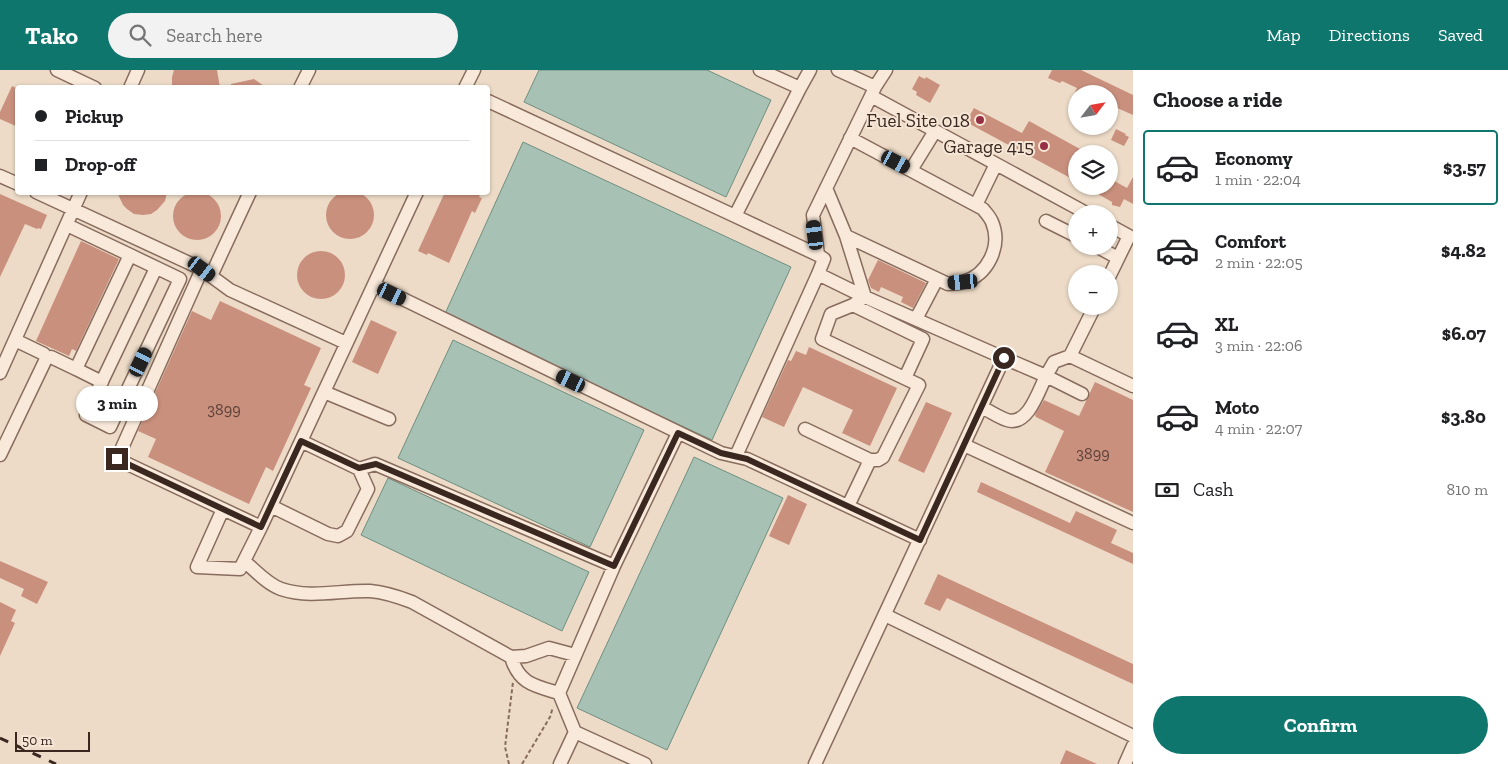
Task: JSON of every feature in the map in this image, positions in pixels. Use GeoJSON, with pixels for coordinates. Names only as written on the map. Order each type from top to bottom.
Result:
{"type":"FeatureCollection","features":[{"type":"Feature","properties":{"kind":"street"},"geometry":{"type":"LineString","coordinates":[[57,70],[89,85]]}},
{"type":"Feature","properties":{"kind":"street"},"geometry":{"type":"LineString","coordinates":[[131,85],[138,70]]}},
{"type":"Feature","properties":{"kind":"street"},"geometry":{"type":"LineString","coordinates":[[302,85],[309,70]]}},
{"type":"Feature","properties":{"kind":"street"},"geometry":{"type":"LineString","coordinates":[[466,85],[474,70]]}},
{"type":"Feature","properties":{"kind":"street"},"geometry":{"type":"LineString","coordinates":[[760,70],[800,88]]}},
{"type":"Feature","properties":{"kind":"street"},"geometry":{"type":"LineString","coordinates":[[735,216],[810,70]]}},
{"type":"Feature","properties":{"kind":"street"},"geometry":{"type":"LineString","coordinates":[[838,70],[935,131],[1071,205]]}},
{"type":"Feature","properties":{"kind":"street"},"geometry":{"type":"LineString","coordinates":[[818,255],[813,216],[873,92],[886,70]]}},
{"type":"Feature","properties":{"kind":"street"},"geometry":{"type":"LineString","coordinates":[[490,102],[824,259],[736,456]]}},
{"type":"Feature","properties":{"kind":"street"},"geometry":{"type":"LineString","coordinates":[[911,170],[935,131]]}},
{"type":"Feature","properties":{"kind":"street"},"geometry":{"type":"LineString","coordinates":[[846,236],[948,284],[963,282],[977,276],[987,265],[994,251],[995,236],[992,222],[983,209],[850,138]]}},
{"type":"Feature","properties":{"kind":"street"},"geometry":{"type":"LineString","coordinates":[[976,205],[996,164]]}},
{"type":"Feature","properties":{"kind":"street"},"geometry":{"type":"LineString","coordinates":[[0,176],[15,183]]}},
{"type":"Feature","properties":{"kind":"street"},"geometry":{"type":"LineString","coordinates":[[826,188],[846,236],[865,297]]}},
{"type":"Feature","properties":{"kind":"street"},"geometry":{"type":"LineString","coordinates":[[42,195],[206,272],[230,290],[346,343]]}},
{"type":"Feature","properties":{"kind":"street"},"geometry":{"type":"LineString","coordinates":[[0,372],[80,195]]}},
{"type":"Feature","properties":{"kind":"street"},"geometry":{"type":"LineString","coordinates":[[248,195],[206,272],[117,459],[261,527]]}},
{"type":"Feature","properties":{"kind":"street"},"geometry":{"type":"LineString","coordinates":[[223,509],[197,566],[240,569],[416,195]]}},
{"type":"Feature","properties":{"kind":"street"},"geometry":{"type":"LineString","coordinates":[[1046,220],[1068,232]]}},
{"type":"Feature","properties":{"kind":"street"},"geometry":{"type":"LineString","coordinates":[[67,225],[169,274],[180,280],[110,427],[86,416],[156,268]]}},
{"type":"Feature","properties":{"kind":"street"},"geometry":{"type":"LineString","coordinates":[[1115,265],[1131,233],[1118,228]]}},
{"type":"Feature","properties":{"kind":"street"},"geometry":{"type":"LineString","coordinates":[[1112,255],[1118,258]]}},
{"type":"Feature","properties":{"kind":"street"},"geometry":{"type":"LineString","coordinates":[[76,369],[130,256]]}},
{"type":"Feature","properties":{"kind":"street"},"geometry":{"type":"LineString","coordinates":[[169,274],[176,257]]}},
{"type":"Feature","properties":{"kind":"street"},"geometry":{"type":"LineString","coordinates":[[818,274],[1082,394]]}},
{"type":"Feature","properties":{"kind":"street"},"geometry":{"type":"LineString","coordinates":[[916,319],[937,279]]}},
{"type":"Feature","properties":{"kind":"street"},"geometry":{"type":"LineString","coordinates":[[374,285],[678,433],[721,453],[747,459],[920,540]]}},
{"type":"Feature","properties":{"kind":"street"},"geometry":{"type":"LineString","coordinates":[[806,429],[870,460],[878,460],[883,458],[919,385],[822,340],[831,314],[853,306],[865,297]]}},
{"type":"Feature","properties":{"kind":"street"},"geometry":{"type":"LineString","coordinates":[[853,306],[923,339],[905,378]]}},
{"type":"Feature","properties":{"kind":"street"},"geometry":{"type":"LineString","coordinates":[[982,407],[1008,420],[1022,418],[1028,413],[1054,362],[1070,356],[1090,315]]}},
{"type":"Feature","properties":{"kind":"street"},"geometry":{"type":"LineString","coordinates":[[15,340],[102,382]]}},
{"type":"Feature","properties":{"kind":"street"},"geometry":{"type":"LineString","coordinates":[[1070,356],[1133,386]]}},
{"type":"Feature","properties":{"kind":"street"},"geometry":{"type":"LineString","coordinates":[[0,455],[47,357]]}},
{"type":"Feature","properties":{"kind":"street"},"geometry":{"type":"LineString","coordinates":[[815,764],[1004,358]]}},
{"type":"Feature","properties":{"kind":"street"},"geometry":{"type":"LineString","coordinates":[[324,392],[389,419]]}},
{"type":"Feature","properties":{"kind":"street"},"geometry":{"type":"LineString","coordinates":[[645,764],[575,732],[559,694],[614,566],[678,433]]}},
{"type":"Feature","properties":{"kind":"street"},"geometry":{"type":"LineString","coordinates":[[301,441],[359,468],[376,464],[614,566]]}},
{"type":"Feature","properties":{"kind":"street"},"geometry":{"type":"LineString","coordinates":[[964,445],[1133,523]]}},
{"type":"Feature","properties":{"kind":"street"},"geometry":{"type":"LineString","coordinates":[[848,506],[870,460]]}},
{"type":"Feature","properties":{"kind":"street"},"geometry":{"type":"LineString","coordinates":[[271,506],[333,536],[343,534],[347,531],[368,489],[359,468]]}},
{"type":"Feature","properties":{"kind":"street"},"geometry":{"type":"LineString","coordinates":[[244,561],[269,583],[287,590],[316,594],[371,591],[396,596],[412,602],[512,661],[526,682],[559,694]]}},
{"type":"Feature","properties":{"kind":"street"},"geometry":{"type":"LineString","coordinates":[[885,615],[1133,736]]}},
{"type":"Feature","properties":{"kind":"street"},"geometry":{"type":"LineString","coordinates":[[512,661],[549,648],[575,655]]}},
{"type":"Feature","properties":{"kind":"street"},"geometry":{"type":"LineString","coordinates":[[560,764],[575,732]]}},
{"type":"Feature","properties":{"kind":"street"},"geometry":{"type":"LineString","coordinates":[[1125,764],[1133,746]]}},
{"type":"Feature","properties":{"kind":"path"},"geometry":{"type":"LineString","coordinates":[[509,764],[505,748],[512,661]]}},
{"type":"Feature","properties":{"kind":"path"},"geometry":{"type":"LineString","coordinates":[[522,764],[550,717],[559,694]]}},
{"type":"Feature","properties":{"kind":"shaded area"},"geometry":{"type":"Polygon","coordinates":[[[539,70],[707,70],[771,100],[726,197],[524,102],[539,70]]]}},
{"type":"Feature","properties":{"kind":"shaded area"},"geometry":{"type":"Polygon","coordinates":[[[523,142],[791,267],[712,440],[444,316],[523,142]]]}},
{"type":"Feature","properties":{"kind":"shaded area"},"geometry":{"type":"Polygon","coordinates":[[[453,340],[644,430],[590,547],[398,458],[453,340]]]}},
{"type":"Feature","properties":{"kind":"shaded area"},"geometry":{"type":"Polygon","coordinates":[[[694,457],[783,498],[667,750],[577,708],[694,457]]]}},
{"type":"Feature","properties":{"kind":"shaded area"},"geometry":{"type":"Polygon","coordinates":[[[388,478],[589,572],[562,631],[361,535],[388,478]]]}},
{"type":"Feature","properties":{"kind":"building"},"geometry":{"type":"Polygon","coordinates":[[[174,70],[217,70],[220,85],[172,85],[174,70]]]}},
{"type":"Feature","properties":{"kind":"building"},"geometry":{"type":"Polygon","coordinates":[[[1052,70],[1081,70],[1112,85],[1071,85],[1048,78],[1052,70]]]}},
{"type":"Feature","properties":{"kind":"building"},"geometry":{"type":"Polygon","coordinates":[[[919,76],[925,79],[926,77],[940,85],[930,103],[916,95],[917,92],[912,89],[919,76]]]}},
{"type":"Feature","properties":{"kind":"building"},"geometry":{"type":"Polygon","coordinates":[[[254,79],[263,85],[231,85],[254,79]]]}},
{"type":"Feature","properties":{"kind":"building"},"geometry":{"type":"Polygon","coordinates":[[[12,86],[15,88],[15,126],[0,119],[0,112],[12,86]]]}},
{"type":"Feature","properties":{"kind":"building"},"geometry":{"type":"Polygon","coordinates":[[[1118,88],[1133,95],[1133,115],[1118,108],[1118,88]]]}},
{"type":"Feature","properties":{"kind":"building","name":"Garage 415"},"geometry":{"type":"Polygon","coordinates":[[[974,108],[1022,133],[1029,121],[1073,145],[1068,145],[1068,177],[966,122],[974,108]]]}},
{"type":"Feature","properties":{"kind":"building"},"geometry":{"type":"Polygon","coordinates":[[[1118,130],[1129,137],[1124,146],[1111,140],[1113,135],[1118,135],[1118,130]]]}},
{"type":"Feature","properties":{"kind":"building"},"geometry":{"type":"Polygon","coordinates":[[[1133,177],[1133,204],[1124,199],[1120,207],[1112,205],[1112,202],[1100,195],[1118,195],[1118,183],[1127,188],[1133,177]]]}},
{"type":"Feature","properties":{"kind":"building"},"geometry":{"type":"Polygon","coordinates":[[[0,194],[47,215],[41,229],[25,224],[0,277],[0,194]]]}},
{"type":"Feature","properties":{"kind":"building"},"geometry":{"type":"Polygon","coordinates":[[[118,195],[166,195],[165,201],[151,214],[134,214],[123,205],[118,195]]]}},
{"type":"Feature","properties":{"kind":"building"},"geometry":{"type":"Polygon","coordinates":[[[186,195],[208,195],[217,203],[220,211],[219,225],[214,233],[206,238],[197,240],[188,238],[180,233],[175,225],[173,216],[177,203],[186,195]]]}},
{"type":"Feature","properties":{"kind":"building"},"geometry":{"type":"Polygon","coordinates":[[[337,195],[363,195],[370,202],[373,210],[372,224],[367,232],[359,237],[350,239],[341,237],[333,232],[328,224],[326,215],[330,202],[337,195]]]}},
{"type":"Feature","properties":{"kind":"building"},"geometry":{"type":"Polygon","coordinates":[[[444,195],[480,195],[479,197],[482,198],[475,213],[472,211],[449,263],[428,253],[427,255],[418,251],[444,195]]]}},
{"type":"Feature","properties":{"kind":"building"},"geometry":{"type":"Polygon","coordinates":[[[81,241],[119,259],[76,351],[72,349],[69,356],[36,341],[81,241]]]}},
{"type":"Feature","properties":{"kind":"building"},"geometry":{"type":"Polygon","coordinates":[[[316,251],[326,251],[338,258],[345,270],[345,280],[338,292],[326,299],[316,299],[308,295],[301,288],[297,280],[297,270],[301,262],[308,255],[316,251]]]}},
{"type":"Feature","properties":{"kind":"building"},"geometry":{"type":"Polygon","coordinates":[[[878,260],[926,283],[913,308],[901,302],[903,297],[881,287],[879,292],[871,288],[868,280],[878,260]]]}},
{"type":"Feature","properties":{"kind":"building"},"geometry":{"type":"Polygon","coordinates":[[[220,301],[321,348],[304,385],[311,388],[273,471],[266,467],[249,504],[148,457],[156,439],[138,431],[192,311],[211,320],[220,301]]]}},
{"type":"Feature","properties":{"kind":"building"},"geometry":{"type":"Polygon","coordinates":[[[371,320],[397,332],[378,374],[352,362],[371,320]]]}},
{"type":"Feature","properties":{"kind":"building"},"geometry":{"type":"Polygon","coordinates":[[[809,347],[897,388],[870,446],[842,433],[853,410],[803,387],[784,427],[762,417],[788,360],[791,361],[796,351],[806,355],[809,347]]]}},
{"type":"Feature","properties":{"kind":"building"},"geometry":{"type":"Polygon","coordinates":[[[1095,382],[1133,400],[1133,512],[1045,472],[1064,431],[1035,415],[1044,400],[1079,416],[1095,382]]]}},
{"type":"Feature","properties":{"kind":"building"},"geometry":{"type":"Polygon","coordinates":[[[926,402],[952,413],[924,473],[898,461],[926,402]]]}},
{"type":"Feature","properties":{"kind":"building"},"geometry":{"type":"Polygon","coordinates":[[[981,482],[1070,523],[1076,511],[1117,530],[1111,543],[1133,553],[1133,564],[977,492],[981,482]]]}},
{"type":"Feature","properties":{"kind":"building"},"geometry":{"type":"Polygon","coordinates":[[[788,495],[807,504],[789,545],[769,536],[788,495]]]}},
{"type":"Feature","properties":{"kind":"building"},"geometry":{"type":"Polygon","coordinates":[[[0,561],[48,582],[37,604],[21,596],[24,589],[0,578],[0,561]]]}},
{"type":"Feature","properties":{"kind":"building"},"geometry":{"type":"Polygon","coordinates":[[[938,574],[1133,664],[1133,684],[947,598],[940,611],[924,604],[938,574]]]}},
{"type":"Feature","properties":{"kind":"building"},"geometry":{"type":"Polygon","coordinates":[[[0,602],[16,610],[11,621],[15,623],[0,656],[0,602]]]}},
{"type":"Feature","properties":{"kind":"building"},"geometry":{"type":"Polygon","coordinates":[[[1066,750],[1097,764],[1060,764],[1066,750]]]}},
{"type":"Feature","properties":{"kind":"railway"},"geometry":{"type":"LineString","coordinates":[[0,738],[56,764]]}},
{"type":"Feature","properties":{"kind":"place","name":"Fuel Site 018"},"geometry":{"type":"Point","coordinates":[980,120]}},
{"type":"Feature","properties":{"kind":"place","name":"Garage 415"},"geometry":{"type":"Point","coordinates":[1044,146]}},
{"type":"Feature","properties":{"kind":"route"},"geometry":{"type":"LineString","coordinates":[[117,459],[261,527],[301,441],[359,468],[376,464],[614,566],[678,433],[721,453],[747,459],[920,540],[1004,358]]}}]}
